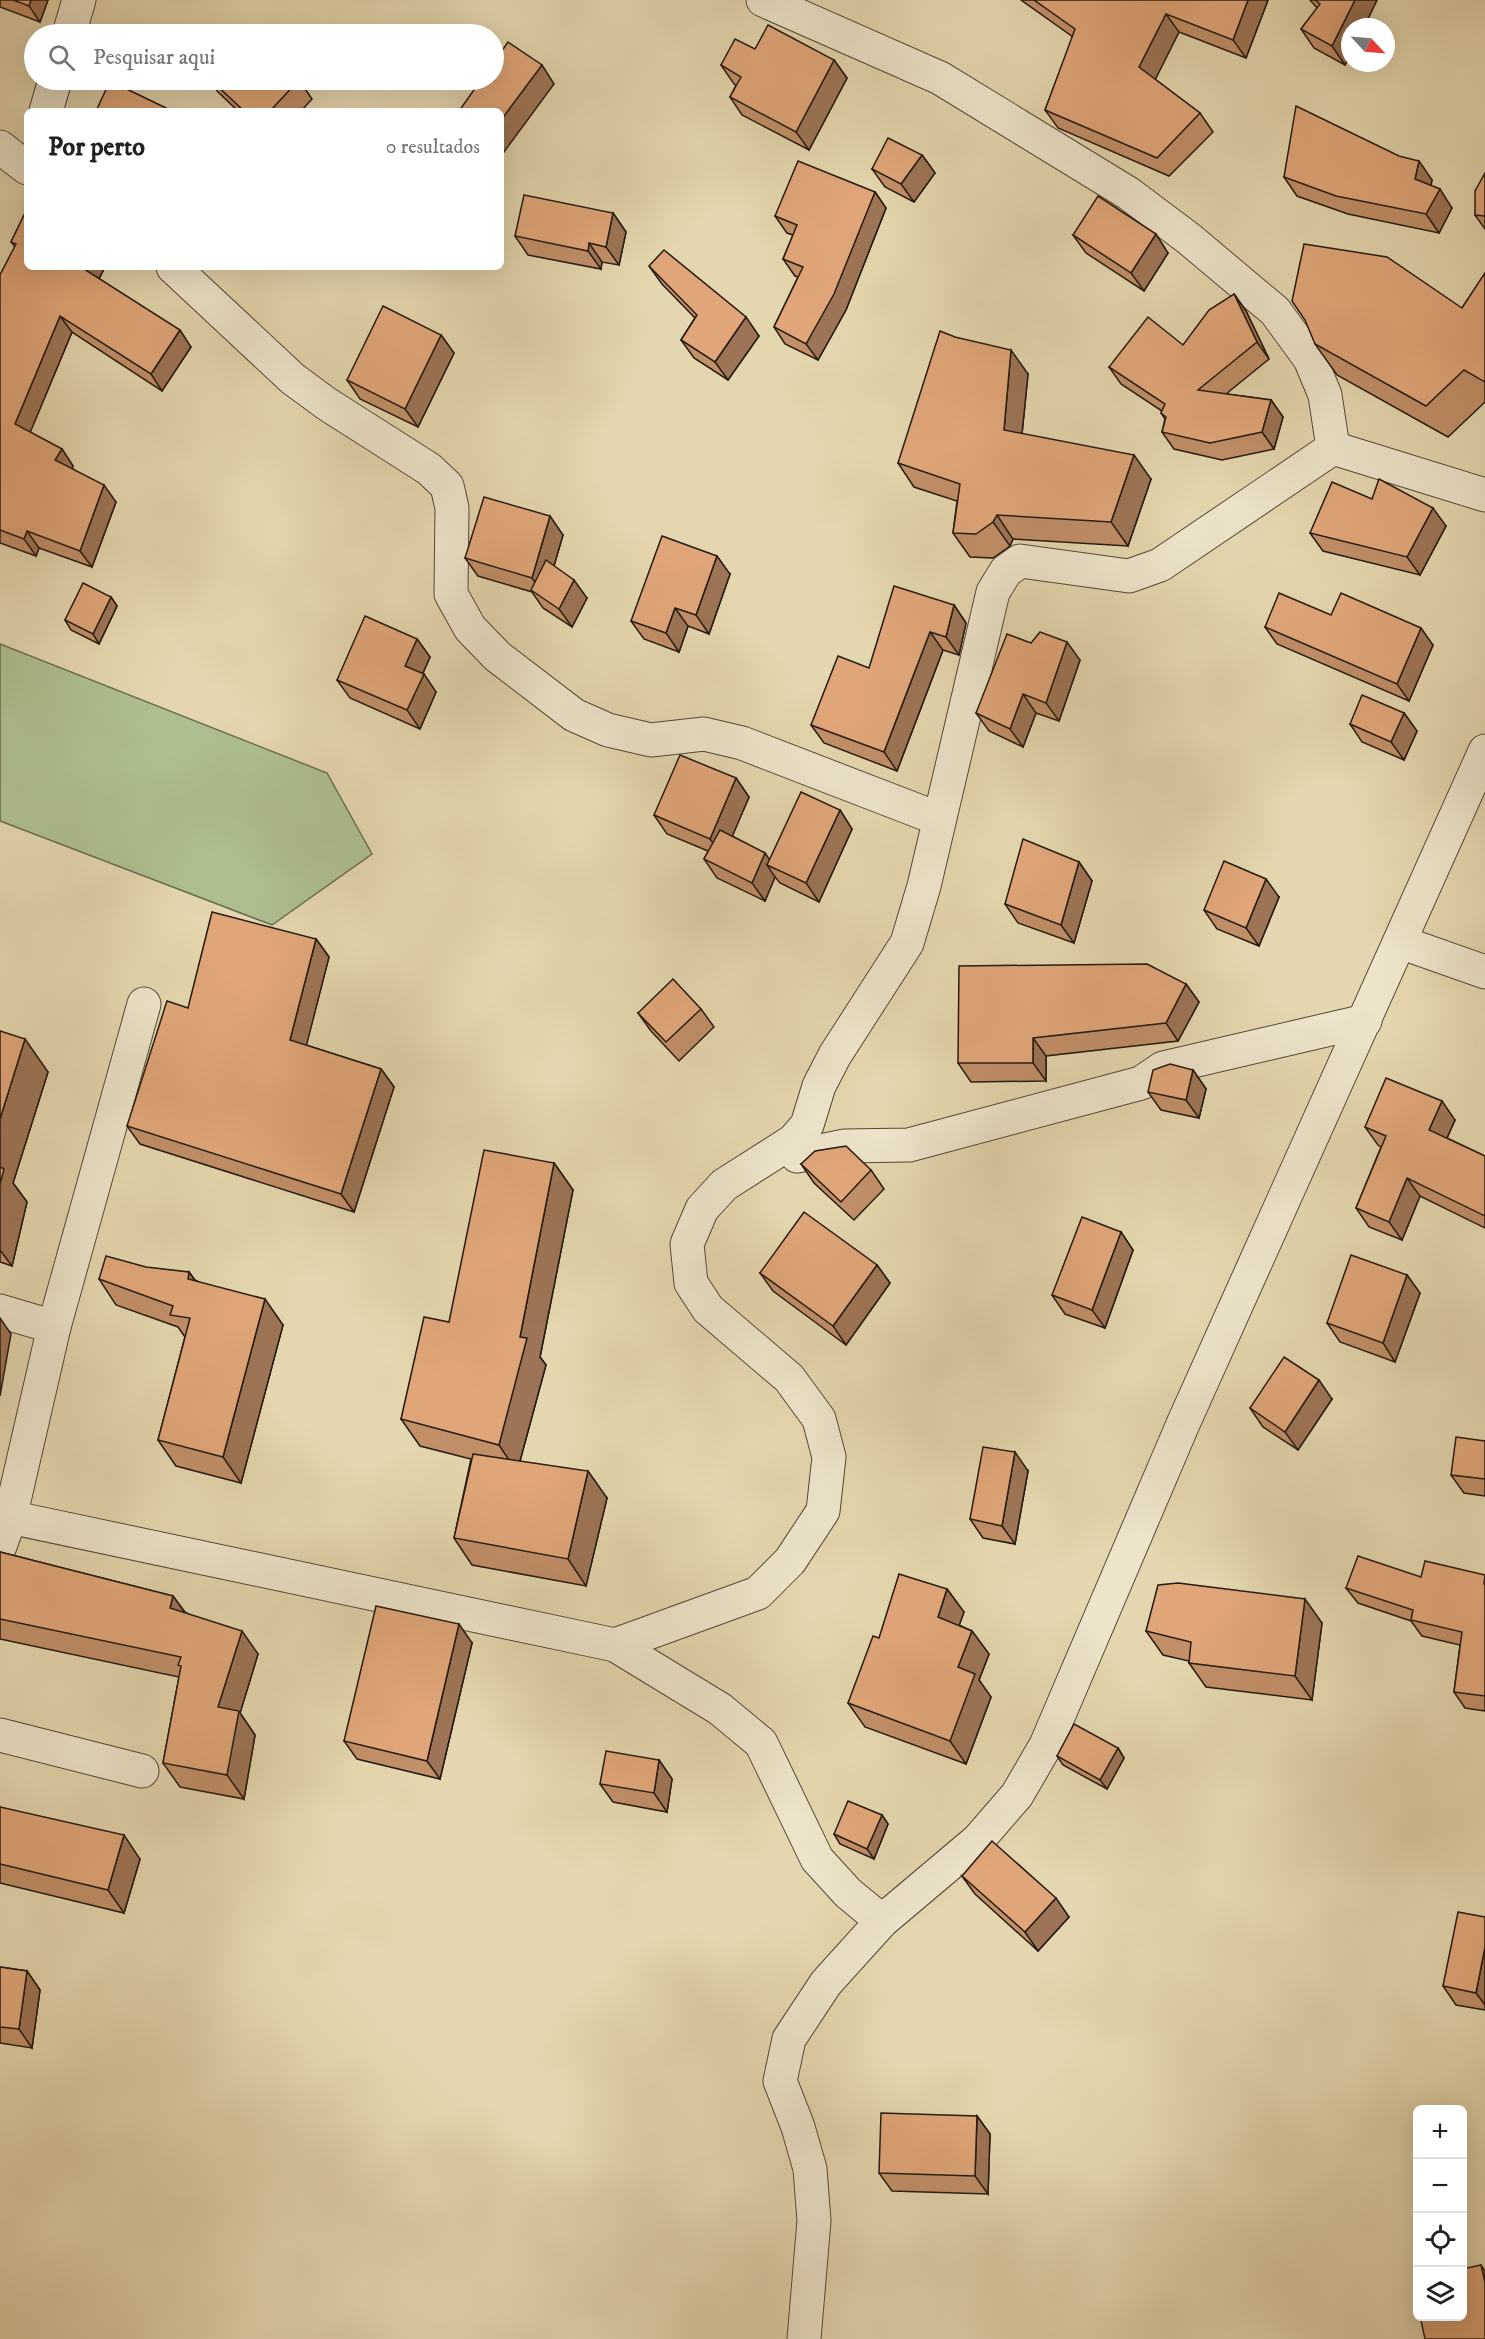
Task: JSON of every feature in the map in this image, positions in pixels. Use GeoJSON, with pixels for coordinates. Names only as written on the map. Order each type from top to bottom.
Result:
{"type":"FeatureCollection","features":[{"type":"Feature","properties":{"kind":"street"},"geometry":{"type":"LineString","coordinates":[[72,24],[79,0]]}},
{"type":"Feature","properties":{"kind":"street"},"geometry":{"type":"LineString","coordinates":[[763,0],[939,78],[1128,193],[1188,238],[1275,311],[1310,359],[1325,395],[1333,448]]}},
{"type":"Feature","properties":{"kind":"street"},"geometry":{"type":"LineString","coordinates":[[47,108],[52,90]]}},
{"type":"Feature","properties":{"kind":"street"},"geometry":{"type":"LineString","coordinates":[[0,147],[24,166]]}},
{"type":"Feature","properties":{"kind":"street"},"geometry":{"type":"LineString","coordinates":[[175,270],[293,379],[327,404],[429,469],[447,486],[452,508],[451,594],[470,628],[497,656],[574,715],[608,730],[651,740],[704,734],[742,743],[939,819]]}},
{"type":"Feature","properties":{"kind":"street"},"geometry":{"type":"LineString","coordinates":[[1333,448],[1485,495]]}},
{"type":"Feature","properties":{"kind":"street"},"geometry":{"type":"LineString","coordinates":[[615,1645],[758,1593],[790,1561],[823,1511],[829,1457],[819,1419],[789,1378],[708,1309],[691,1283],[687,1244],[702,1209],[724,1185],[793,1141],[807,1125],[819,1086],[835,1055],[907,943],[924,886],[993,592],[1005,572],[1020,561],[1129,576],[1160,565],[1333,448]]}},
{"type":"Feature","properties":{"kind":"street"},"geometry":{"type":"LineString","coordinates":[[804,2339],[814,2221],[810,2169],[798,2127],[780,2081],[789,2039],[826,1983],[882,1921],[978,1840],[1017,1795],[1046,1746],[1183,1424],[1485,752]]}},
{"type":"Feature","properties":{"kind":"street"},"geometry":{"type":"LineString","coordinates":[[1400,942],[1485,972]]}},
{"type":"Feature","properties":{"kind":"street"},"geometry":{"type":"LineString","coordinates":[[144,1004],[54,1327],[3,1526],[615,1645],[720,1709],[761,1743],[817,1859],[848,1893],[882,1921]]}},
{"type":"Feature","properties":{"kind":"street"},"geometry":{"type":"LineString","coordinates":[[754,1166],[845,1146],[909,1145],[1141,1083],[1163,1068],[1365,1021]]}},
{"type":"Feature","properties":{"kind":"street"},"geometry":{"type":"LineString","coordinates":[[0,1311],[54,1327]]}},
{"type":"Feature","properties":{"kind":"street"},"geometry":{"type":"LineString","coordinates":[[0,1735],[142,1771]]}},
{"type":"Feature","properties":{"kind":"green space"},"geometry":{"type":"Polygon","coordinates":[[[0,644],[327,773],[372,854],[272,925],[0,821],[0,644]]]}},
{"type":"Feature","properties":{"kind":"building"},"geometry":{"type":"Polygon","coordinates":[[[13,0],[31,0],[29,6],[13,0]]]}},
{"type":"Feature","properties":{"kind":"building"},"geometry":{"type":"Polygon","coordinates":[[[1034,0],[1248,0],[1233,40],[1166,14],[1139,67],[1200,113],[1157,158],[1045,110],[1075,29],[1034,0]]]}},
{"type":"Feature","properties":{"kind":"building"},"geometry":{"type":"Polygon","coordinates":[[[1315,0],[1355,0],[1346,18],[1341,18],[1341,28],[1332,46],[1301,29],[1320,4],[1315,0]]]}},
{"type":"Feature","properties":{"kind":"building"},"geometry":{"type":"Polygon","coordinates":[[[768,25],[834,60],[796,132],[730,97],[741,77],[721,65],[735,39],[755,49],[768,25]]]}},
{"type":"Feature","properties":{"kind":"building"},"geometry":{"type":"Polygon","coordinates":[[[508,42],[542,65],[504,116],[504,108],[461,108],[474,90],[504,90],[504,48],[508,42]]]}},
{"type":"Feature","properties":{"kind":"building"},"geometry":{"type":"Polygon","coordinates":[[[106,90],[129,90],[166,108],[97,108],[106,90]]]}},
{"type":"Feature","properties":{"kind":"building"},"geometry":{"type":"Polygon","coordinates":[[[222,90],[290,90],[273,108],[241,108],[222,90]]]}},
{"type":"Feature","properties":{"kind":"building"},"geometry":{"type":"Polygon","coordinates":[[[1296,106],[1399,156],[1419,161],[1415,179],[1440,189],[1426,214],[1336,196],[1284,177],[1296,106]]]}},
{"type":"Feature","properties":{"kind":"building"},"geometry":{"type":"Polygon","coordinates":[[[888,138],[922,155],[901,184],[872,169],[888,138]]]}},
{"type":"Feature","properties":{"kind":"building"},"geometry":{"type":"Polygon","coordinates":[[[798,161],[875,192],[834,294],[806,344],[774,327],[803,267],[783,259],[797,225],[775,216],[798,161]]]}},
{"type":"Feature","properties":{"kind":"building"},"geometry":{"type":"Polygon","coordinates":[[[1485,173],[1485,216],[1475,215],[1475,191],[1485,173]]]}},
{"type":"Feature","properties":{"kind":"building"},"geometry":{"type":"Polygon","coordinates":[[[524,195],[613,213],[606,247],[589,243],[588,251],[515,236],[524,195]]]}},
{"type":"Feature","properties":{"kind":"building"},"geometry":{"type":"Polygon","coordinates":[[[1098,196],[1156,234],[1131,273],[1073,235],[1098,196]]]}},
{"type":"Feature","properties":{"kind":"building"},"geometry":{"type":"Polygon","coordinates":[[[24,215],[24,270],[86,270],[180,330],[151,374],[60,316],[15,424],[62,449],[55,460],[104,485],[80,551],[27,531],[24,539],[0,530],[0,275],[16,244],[11,242],[24,215]]]}},
{"type":"Feature","properties":{"kind":"building"},"geometry":{"type":"Polygon","coordinates":[[[1304,244],[1387,257],[1462,308],[1485,273],[1485,382],[1464,370],[1426,406],[1315,344],[1305,320],[1292,301],[1304,244]]]}},
{"type":"Feature","properties":{"kind":"building"},"geometry":{"type":"Polygon","coordinates":[[[664,250],[746,317],[715,362],[681,340],[697,315],[649,266],[664,250]]]}},
{"type":"Feature","properties":{"kind":"building"},"geometry":{"type":"Polygon","coordinates":[[[1234,294],[1257,342],[1198,390],[1271,400],[1262,432],[1210,443],[1162,432],[1166,417],[1161,413],[1165,404],[1109,367],[1148,317],[1183,345],[1209,310],[1234,294]]]}},
{"type":"Feature","properties":{"kind":"building"},"geometry":{"type":"Polygon","coordinates":[[[383,306],[441,335],[405,409],[347,380],[383,306]]]}},
{"type":"Feature","properties":{"kind":"building"},"geometry":{"type":"Polygon","coordinates":[[[940,331],[955,337],[1011,350],[1004,430],[1134,455],[1111,522],[997,515],[993,522],[976,534],[953,533],[960,484],[898,463],[940,331]]]}},
{"type":"Feature","properties":{"kind":"building"},"geometry":{"type":"Polygon","coordinates":[[[1379,479],[1433,508],[1407,557],[1310,533],[1332,482],[1372,499],[1379,479]]]}},
{"type":"Feature","properties":{"kind":"building"},"geometry":{"type":"Polygon","coordinates":[[[484,497],[550,516],[532,578],[465,558],[484,497]]]}},
{"type":"Feature","properties":{"kind":"building"},"geometry":{"type":"Polygon","coordinates":[[[662,536],[717,556],[696,615],[675,608],[666,633],[631,621],[662,536]]]}},
{"type":"Feature","properties":{"kind":"building"},"geometry":{"type":"Polygon","coordinates":[[[546,560],[574,580],[559,609],[531,590],[546,560]]]}},
{"type":"Feature","properties":{"kind":"building"},"geometry":{"type":"Polygon","coordinates":[[[83,583],[111,597],[93,634],[65,620],[83,583]]]}},
{"type":"Feature","properties":{"kind":"building"},"geometry":{"type":"Polygon","coordinates":[[[894,586],[954,605],[946,637],[930,632],[884,752],[811,725],[838,656],[869,668],[894,586]]]}},
{"type":"Feature","properties":{"kind":"building"},"geometry":{"type":"Polygon","coordinates":[[[1279,593],[1331,615],[1341,593],[1421,628],[1397,684],[1265,627],[1279,593]]]}},
{"type":"Feature","properties":{"kind":"building"},"geometry":{"type":"Polygon","coordinates":[[[365,616],[417,639],[405,666],[424,674],[407,710],[337,680],[365,616]]]}},
{"type":"Feature","properties":{"kind":"building"},"geometry":{"type":"Polygon","coordinates":[[[1040,632],[1067,642],[1046,703],[1023,694],[1010,729],[976,713],[1007,634],[1031,643],[1040,632]]]}},
{"type":"Feature","properties":{"kind":"building"},"geometry":{"type":"Polygon","coordinates":[[[1362,695],[1404,713],[1391,742],[1350,724],[1362,695]]]}},
{"type":"Feature","properties":{"kind":"building"},"geometry":{"type":"Polygon","coordinates":[[[680,755],[736,778],[710,839],[654,815],[680,755]]]}},
{"type":"Feature","properties":{"kind":"building"},"geometry":{"type":"Polygon","coordinates":[[[801,792],[840,810],[806,883],[767,865],[801,792]]]}},
{"type":"Feature","properties":{"kind":"building"},"geometry":{"type":"Polygon","coordinates":[[[720,830],[765,853],[752,883],[704,859],[720,830]]]}},
{"type":"Feature","properties":{"kind":"building"},"geometry":{"type":"Polygon","coordinates":[[[1023,839],[1079,862],[1061,925],[1005,904],[1023,839]]]}},
{"type":"Feature","properties":{"kind":"building"},"geometry":{"type":"Polygon","coordinates":[[[1224,861],[1266,879],[1246,928],[1204,910],[1224,861]]]}},
{"type":"Feature","properties":{"kind":"building"},"geometry":{"type":"Polygon","coordinates":[[[212,912],[316,939],[290,1040],[381,1069],[341,1194],[127,1126],[167,1001],[188,1008],[212,912]]]}},
{"type":"Feature","properties":{"kind":"building"},"geometry":{"type":"Polygon","coordinates":[[[1147,964],[1186,984],[1166,1023],[1033,1038],[1033,1063],[958,1063],[959,966],[1147,964]]]}},
{"type":"Feature","properties":{"kind":"building"},"geometry":{"type":"Polygon","coordinates":[[[673,979],[701,1009],[666,1042],[638,1013],[673,979]]]}},
{"type":"Feature","properties":{"kind":"building"},"geometry":{"type":"Polygon","coordinates":[[[0,1031],[25,1039],[0,1119],[0,1031]]]}},
{"type":"Feature","properties":{"kind":"building"},"geometry":{"type":"Polygon","coordinates":[[[1170,1064],[1193,1070],[1186,1100],[1148,1092],[1153,1070],[1170,1064]]]}},
{"type":"Feature","properties":{"kind":"building"},"geometry":{"type":"Polygon","coordinates":[[[1386,1078],[1442,1101],[1429,1130],[1485,1156],[1485,1216],[1407,1178],[1389,1222],[1356,1208],[1386,1136],[1365,1127],[1386,1078]]]}},
{"type":"Feature","properties":{"kind":"building"},"geometry":{"type":"Polygon","coordinates":[[[846,1146],[871,1170],[841,1202],[801,1164],[815,1151],[846,1146]]]}},
{"type":"Feature","properties":{"kind":"building"},"geometry":{"type":"Polygon","coordinates":[[[484,1150],[554,1163],[520,1337],[527,1338],[499,1445],[401,1419],[424,1317],[449,1322],[484,1150]]]}},
{"type":"Feature","properties":{"kind":"building"},"geometry":{"type":"Polygon","coordinates":[[[0,1167],[4,1169],[0,1184],[0,1167]]]}},
{"type":"Feature","properties":{"kind":"building"},"geometry":{"type":"Polygon","coordinates":[[[804,1212],[877,1265],[833,1326],[760,1273],[804,1212]]]}},
{"type":"Feature","properties":{"kind":"building"},"geometry":{"type":"Polygon","coordinates":[[[1082,1217],[1121,1232],[1092,1310],[1052,1295],[1082,1217]]]}},
{"type":"Feature","properties":{"kind":"building"},"geometry":{"type":"Polygon","coordinates":[[[1351,1255],[1407,1275],[1383,1343],[1327,1323],[1351,1255]]]}},
{"type":"Feature","properties":{"kind":"building"},"geometry":{"type":"Polygon","coordinates":[[[106,1256],[146,1267],[189,1272],[188,1279],[265,1299],[223,1457],[158,1440],[190,1318],[170,1315],[173,1306],[99,1279],[106,1256]]]}},
{"type":"Feature","properties":{"kind":"building"},"geometry":{"type":"Polygon","coordinates":[[[1284,1357],[1319,1380],[1285,1432],[1250,1408],[1284,1357]]]}},
{"type":"Feature","properties":{"kind":"building"},"geometry":{"type":"Polygon","coordinates":[[[1456,1437],[1485,1441],[1485,1479],[1451,1475],[1456,1437]]]}},
{"type":"Feature","properties":{"kind":"building"},"geometry":{"type":"Polygon","coordinates":[[[983,1447],[1015,1452],[1002,1526],[970,1519],[983,1447]]]}},
{"type":"Feature","properties":{"kind":"building"},"geometry":{"type":"Polygon","coordinates":[[[473,1454],[588,1471],[568,1559],[454,1538],[473,1454]]]}},
{"type":"Feature","properties":{"kind":"building"},"geometry":{"type":"Polygon","coordinates":[[[0,1552],[173,1596],[170,1608],[242,1631],[218,1707],[239,1711],[227,1775],[163,1763],[181,1657],[0,1619],[0,1552]]]}},
{"type":"Feature","properties":{"kind":"building"},"geometry":{"type":"Polygon","coordinates":[[[1358,1556],[1421,1577],[1425,1561],[1485,1575],[1485,1696],[1454,1692],[1462,1632],[1411,1620],[1413,1610],[1346,1588],[1358,1556]]]}},
{"type":"Feature","properties":{"kind":"building"},"geometry":{"type":"Polygon","coordinates":[[[899,1574],[947,1589],[938,1617],[972,1631],[958,1667],[975,1674],[950,1741],[848,1703],[873,1636],[879,1638],[899,1574]]]}},
{"type":"Feature","properties":{"kind":"building"},"geometry":{"type":"Polygon","coordinates":[[[1178,1583],[1305,1599],[1295,1676],[1189,1663],[1191,1642],[1146,1631],[1158,1585],[1178,1583]]]}},
{"type":"Feature","properties":{"kind":"building"},"geometry":{"type":"Polygon","coordinates":[[[376,1606],[459,1624],[427,1761],[344,1741],[376,1606]]]}},
{"type":"Feature","properties":{"kind":"building"},"geometry":{"type":"Polygon","coordinates":[[[1074,1724],[1118,1748],[1100,1780],[1057,1756],[1074,1724]]]}},
{"type":"Feature","properties":{"kind":"building"},"geometry":{"type":"Polygon","coordinates":[[[606,1751],[659,1760],[654,1793],[600,1784],[606,1751]]]}},
{"type":"Feature","properties":{"kind":"building"},"geometry":{"type":"Polygon","coordinates":[[[848,1801],[882,1815],[867,1849],[834,1834],[848,1801]]]}},
{"type":"Feature","properties":{"kind":"building"},"geometry":{"type":"Polygon","coordinates":[[[0,1807],[124,1835],[108,1890],[0,1864],[0,1807]]]}},
{"type":"Feature","properties":{"kind":"building"},"geometry":{"type":"Polygon","coordinates":[[[992,1841],[1056,1898],[1025,1932],[962,1876],[992,1841]]]}},
{"type":"Feature","properties":{"kind":"building"},"geometry":{"type":"Polygon","coordinates":[[[1458,1912],[1485,1917],[1485,1947],[1476,1993],[1443,1986],[1458,1912]]]}},
{"type":"Feature","properties":{"kind":"building"},"geometry":{"type":"Polygon","coordinates":[[[0,1967],[27,1971],[19,2029],[0,2027],[0,1967]]]}},
{"type":"Feature","properties":{"kind":"building"},"geometry":{"type":"Polygon","coordinates":[[[881,2113],[977,2116],[975,2176],[879,2173],[881,2113]]]}},
{"type":"Feature","properties":{"kind":"building"},"geometry":{"type":"Polygon","coordinates":[[[1481,2265],[1485,2283],[1485,2339],[1425,2339],[1421,2321],[1467,2321],[1467,2268],[1481,2265]]]}}]}
